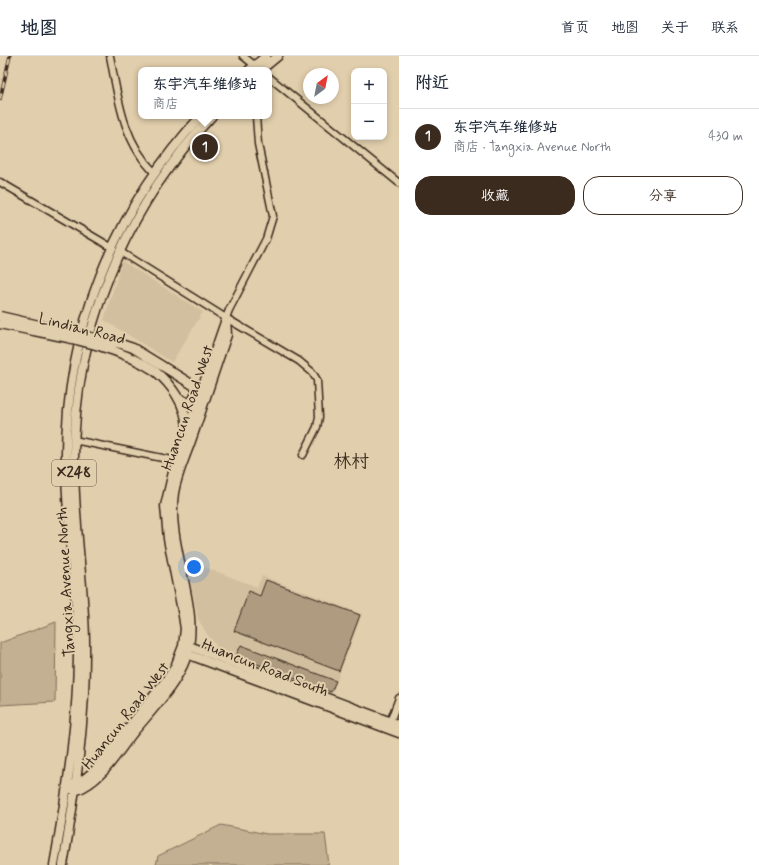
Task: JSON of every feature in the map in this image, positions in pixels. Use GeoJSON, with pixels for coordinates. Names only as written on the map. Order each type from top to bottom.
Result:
{"type":"FeatureCollection","features":[{"type":"Feature","properties":{"kind":"main road"},"geometry":{"type":"LineString","coordinates":[[258,67],[266,56]]}},
{"type":"Feature","properties":{"kind":"main road"},"geometry":{"type":"LineString","coordinates":[[259,67],[278,56]]}},
{"type":"Feature","properties":{"kind":"main road","name":"Tangxia Avenue North"},"geometry":{"type":"LineString","coordinates":[[54,865],[74,732],[78,643],[67,494],[66,451],[68,403],[83,325],[111,247],[155,173],[171,150],[198,119]]}},
{"type":"Feature","properties":{"kind":"main road","name":"Tangxia Avenue North"},"geometry":{"type":"LineString","coordinates":[[63,865],[76,787],[84,704],[85,643],[75,494],[74,440],[76,405],[85,352],[101,297],[130,227],[177,155],[209,119]]}},
{"type":"Feature","properties":{"kind":"main road","name":"Lindian Road"},"geometry":{"type":"LineString","coordinates":[[0,316],[121,344],[145,354],[157,367],[178,398],[185,415],[187,431]]}},
{"type":"Feature","properties":{"kind":"main road","name":"Huancun Road West"},"geometry":{"type":"LineString","coordinates":[[186,649],[183,616],[166,522],[168,489],[187,431],[193,402],[201,390],[226,318]]}},
{"type":"Feature","properties":{"kind":"main road","name":"Huancun Road West"},"geometry":{"type":"LineString","coordinates":[[76,787],[90,784],[101,775],[173,682],[186,649],[191,630],[190,616],[174,539],[173,507],[179,475],[227,335],[226,318]]}},
{"type":"Feature","properties":{"kind":"main road","name":"Lindian Road"},"geometry":{"type":"LineString","coordinates":[[0,324],[118,351],[157,367],[193,385],[201,390],[206,398]]}},
{"type":"Feature","properties":{"kind":"main road"},"geometry":{"type":"LineString","coordinates":[[193,385],[196,396],[193,402]]}},
{"type":"Feature","properties":{"kind":"main road"},"geometry":{"type":"LineString","coordinates":[[178,398],[193,402],[206,398]]}},
{"type":"Feature","properties":{"kind":"main road","name":"Huancun Road South"},"geometry":{"type":"LineString","coordinates":[[186,649],[399,725]]}},
{"type":"Feature","properties":{"kind":"main road","name":"Huancun Road South"},"geometry":{"type":"LineString","coordinates":[[186,649],[399,733]]}},
{"type":"Feature","properties":{"kind":"main road"},"geometry":{"type":"LineString","coordinates":[[67,786],[76,787]]}},
{"type":"Feature","properties":{"kind":"street"},"geometry":{"type":"LineString","coordinates":[[110,56],[121,111],[130,138],[138,153],[155,173]]}},
{"type":"Feature","properties":{"kind":"street"},"geometry":{"type":"LineString","coordinates":[[243,56],[254,67]]}},
{"type":"Feature","properties":{"kind":"street"},"geometry":{"type":"LineString","coordinates":[[272,79],[399,183]]}},
{"type":"Feature","properties":{"kind":"street","name":"Huancun Road West"},"geometry":{"type":"LineString","coordinates":[[226,318],[266,239],[273,216],[258,144],[256,119]]}},
{"type":"Feature","properties":{"kind":"street"},"geometry":{"type":"LineString","coordinates":[[0,182],[111,247]]}},
{"type":"Feature","properties":{"kind":"street"},"geometry":{"type":"LineString","coordinates":[[119,251],[298,361],[312,372],[317,380],[319,417],[317,427],[303,455]]}},
{"type":"Feature","properties":{"kind":"street"},"geometry":{"type":"LineString","coordinates":[[74,440],[176,461]]}},
{"type":"Feature","properties":{"kind":"street"},"geometry":{"type":"LineString","coordinates":[[390,722],[399,698]]}},
{"type":"Feature","properties":{"kind":"shaded area"},"geometry":{"type":"Polygon","coordinates":[[[122,261],[203,312],[172,362],[104,320],[122,261]]]}},
{"type":"Feature","properties":{"kind":"shaded area"},"geometry":{"type":"Polygon","coordinates":[[[186,560],[257,587],[262,576],[362,614],[332,694],[225,653],[218,648],[198,619],[186,560]]]}},
{"type":"Feature","properties":{"kind":"shaded area"},"geometry":{"type":"Polygon","coordinates":[[[56,622],[55,702],[0,705],[0,643],[56,622]]]}},
{"type":"Feature","properties":{"kind":"shaded area"},"geometry":{"type":"Polygon","coordinates":[[[221,825],[267,834],[325,834],[329,865],[156,865],[158,856],[221,825]]]}},
{"type":"Feature","properties":{"kind":"building"},"geometry":{"type":"Polygon","coordinates":[[[266,580],[360,615],[339,671],[234,631],[249,591],[260,596],[266,580]]]}},
{"type":"Feature","properties":{"kind":"building"},"geometry":{"type":"Polygon","coordinates":[[[241,645],[336,681],[331,692],[236,656],[241,645]]]}},
{"type":"Feature","properties":{"kind":"railway"},"geometry":{"type":"LineString","coordinates":[[0,99],[10,56]]}},
{"type":"Feature","properties":{"kind":"place","name":"东宇汽车维修站"},"geometry":{"type":"Point","coordinates":[205,147]}},
{"type":"Feature","properties":{"kind":"district","name":"林村"},"geometry":{"type":"Point","coordinates":[351,462]}}]}
